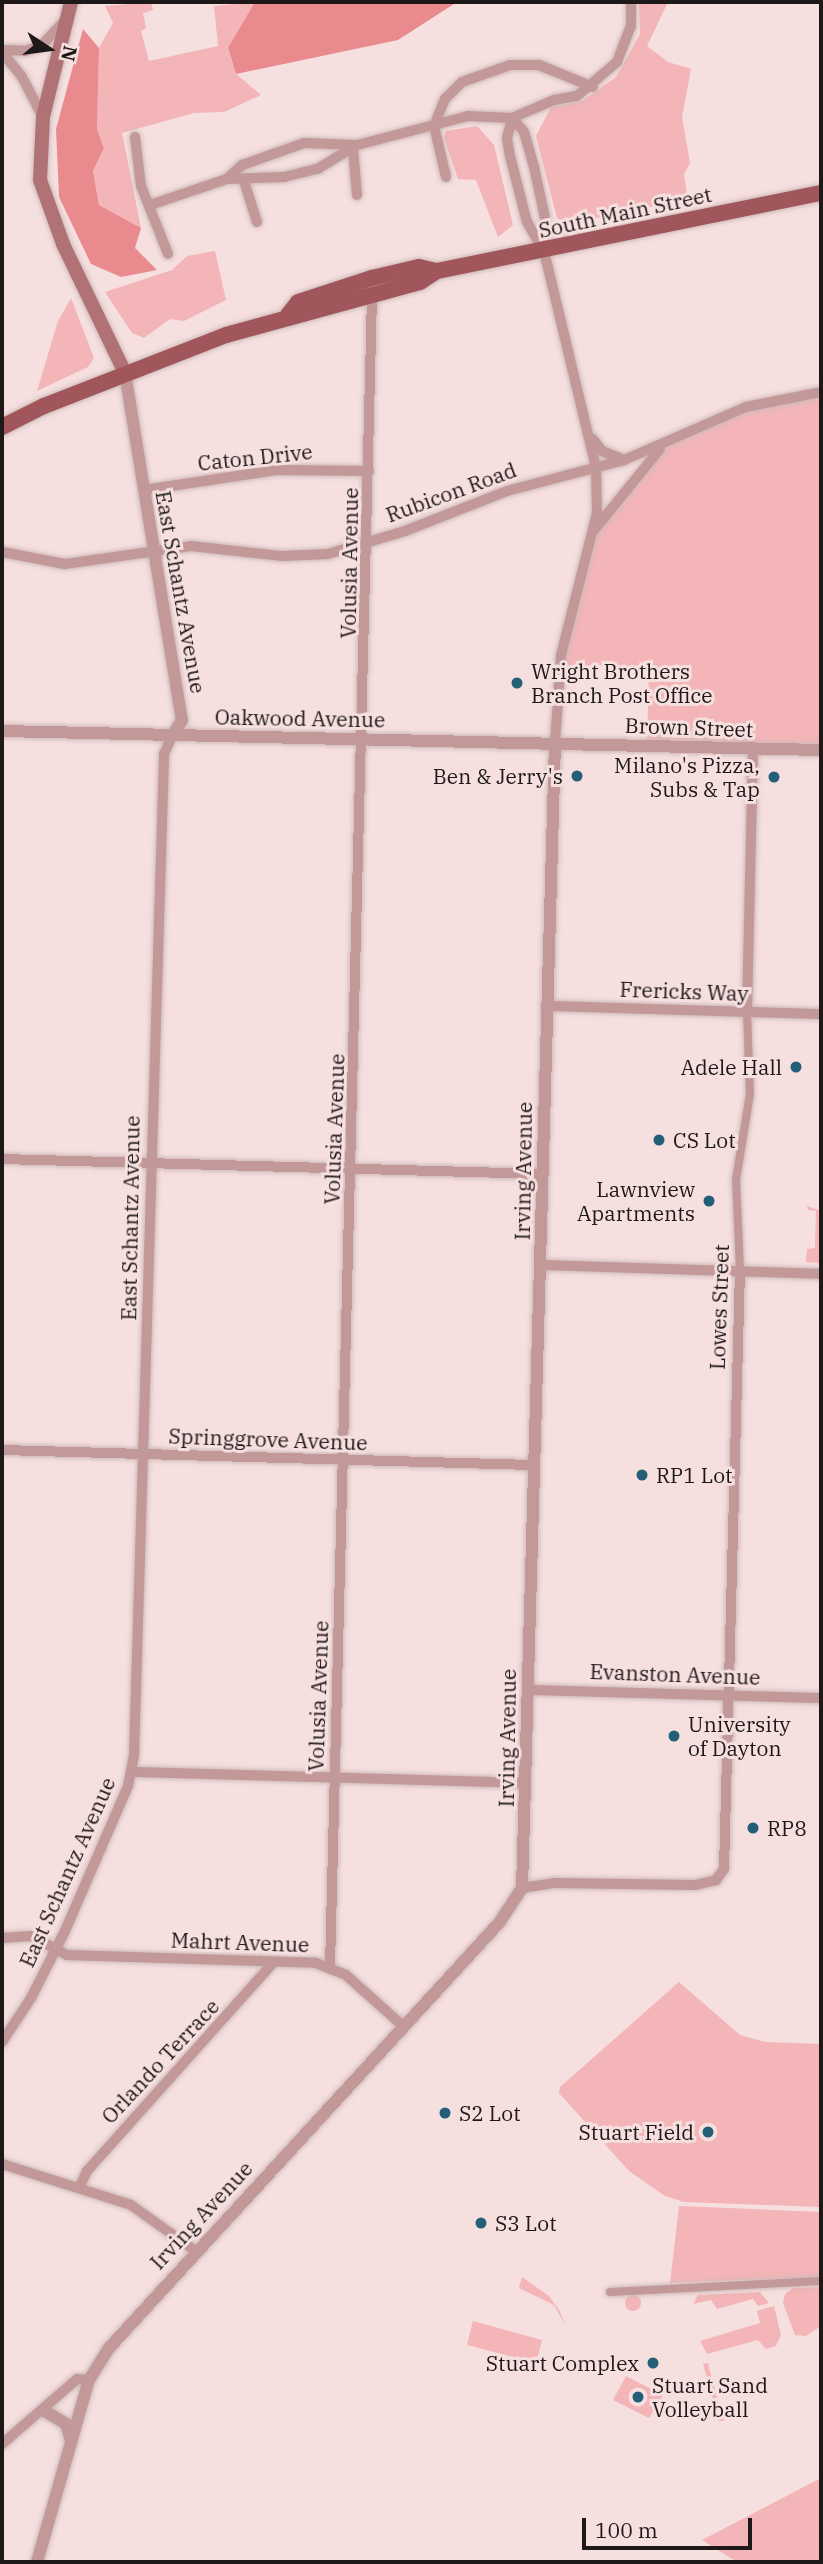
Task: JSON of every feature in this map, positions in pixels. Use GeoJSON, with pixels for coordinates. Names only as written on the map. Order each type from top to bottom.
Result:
{"type":"FeatureCollection","features":[{"type":"Feature","properties":{"kind":"main road"},"geometry":{"type":"LineString","coordinates":[[71,4],[43,117],[39,156],[44,196],[125,373]]}},
{"type":"Feature","properties":{"kind":"main road","name":"South Main Street"},"geometry":{"type":"LineString","coordinates":[[2,427],[125,373],[288,315],[298,316],[372,293],[419,282],[437,271],[821,193]]}},
{"type":"Feature","properties":{"kind":"main road","name":"South Main Street"},"geometry":{"type":"LineString","coordinates":[[288,315],[298,302],[372,278],[419,267],[437,271]]}},
{"type":"Feature","properties":{"kind":"street"},"geometry":{"type":"LineString","coordinates":[[227,179],[244,181],[318,168],[355,147],[468,116],[512,118],[593,87],[626,46],[631,2]]}},
{"type":"Feature","properties":{"kind":"street"},"geometry":{"type":"LineString","coordinates":[[2,51],[17,52],[42,45],[71,4]]}},
{"type":"Feature","properties":{"kind":"street"},"geometry":{"type":"LineString","coordinates":[[2,51],[22,77],[43,117]]}},
{"type":"Feature","properties":{"kind":"street"},"geometry":{"type":"LineString","coordinates":[[446,177],[434,126],[445,99],[462,82],[510,65],[539,65],[593,87]]}},
{"type":"Feature","properties":{"kind":"street"},"geometry":{"type":"LineString","coordinates":[[512,118],[524,132],[534,167],[545,218],[544,251],[596,468],[592,532],[561,655],[555,743]]}},
{"type":"Feature","properties":{"kind":"street"},"geometry":{"type":"LineString","coordinates":[[512,118],[507,138],[510,156],[527,222],[544,251]]}},
{"type":"Feature","properties":{"kind":"street"},"geometry":{"type":"LineString","coordinates":[[135,136],[136,164],[168,254]]}},
{"type":"Feature","properties":{"kind":"street"},"geometry":{"type":"LineString","coordinates":[[150,205],[227,179],[242,165],[303,143],[355,147]]}},
{"type":"Feature","properties":{"kind":"street"},"geometry":{"type":"LineString","coordinates":[[355,147],[357,195]]}},
{"type":"Feature","properties":{"kind":"street"},"geometry":{"type":"LineString","coordinates":[[244,181],[257,222]]}},
{"type":"Feature","properties":{"kind":"street","name":"Volusia Avenue"},"geometry":{"type":"LineString","coordinates":[[330,1967],[364,738],[372,293]]}},
{"type":"Feature","properties":{"kind":"street","name":"East Schantz Avenue"},"geometry":{"type":"LineString","coordinates":[[2,2042],[55,1950],[132,1772],[143,1454],[149,1163],[164,754],[182,720],[125,373]]}},
{"type":"Feature","properties":{"kind":"street","name":"Rubicon Road"},"geometry":{"type":"LineString","coordinates":[[2,552],[65,564],[205,545],[307,556],[368,543],[507,491],[624,460],[662,447],[727,414],[821,392]]}},
{"type":"Feature","properties":{"kind":"street"},"geometry":{"type":"LineString","coordinates":[[590,435],[602,451],[624,460]]}},
{"type":"Feature","properties":{"kind":"street","name":"Rubicon Road"},"geometry":{"type":"LineString","coordinates":[[592,532],[662,447]]}},
{"type":"Feature","properties":{"kind":"street","name":"Caton Drive"},"geometry":{"type":"LineString","coordinates":[[144,490],[277,470],[369,471]]}},
{"type":"Feature","properties":{"kind":"street","name":"Oakwood Avenue"},"geometry":{"type":"LineString","coordinates":[[2,731],[555,743]]}},
{"type":"Feature","properties":{"kind":"street","name":"Brown Street"},"geometry":{"type":"LineString","coordinates":[[555,743],[821,750]]}},
{"type":"Feature","properties":{"kind":"street","name":"Irving Avenue"},"geometry":{"type":"LineString","coordinates":[[37,2562],[89,2380],[127,2325],[499,1923],[522,1888],[555,743]]}},
{"type":"Feature","properties":{"kind":"street","name":"Lowes Street"},"geometry":{"type":"LineString","coordinates":[[522,1888],[555,1883],[695,1885],[716,1880],[724,1869],[740,1271],[736,1181],[751,1094],[747,1012],[753,749]]}},
{"type":"Feature","properties":{"kind":"street","name":"Frericks Way"},"geometry":{"type":"LineString","coordinates":[[547,1006],[821,1014]]}},
{"type":"Feature","properties":{"kind":"street"},"geometry":{"type":"LineString","coordinates":[[2,1160],[542,1174]]}},
{"type":"Feature","properties":{"kind":"street"},"geometry":{"type":"LineString","coordinates":[[540,1265],[821,1274]]}},
{"type":"Feature","properties":{"kind":"street","name":"Springgrove Avenue"},"geometry":{"type":"LineString","coordinates":[[2,1450],[534,1465]]}},
{"type":"Feature","properties":{"kind":"street","name":"Evanston Avenue"},"geometry":{"type":"LineString","coordinates":[[528,1690],[821,1698]]}},
{"type":"Feature","properties":{"kind":"street"},"geometry":{"type":"LineString","coordinates":[[132,1772],[335,1780],[525,1783]]}},
{"type":"Feature","properties":{"kind":"street","name":"Mahrt Avenue"},"geometry":{"type":"LineString","coordinates":[[2,1938],[31,1936],[67,1955],[274,1962],[330,1967],[346,1975],[403,2026]]}},
{"type":"Feature","properties":{"kind":"street","name":"Orlando Terrace"},"geometry":{"type":"LineString","coordinates":[[79,2188],[94,2163],[274,1962]]}},
{"type":"Feature","properties":{"kind":"street"},"geometry":{"type":"LineString","coordinates":[[2,2164],[138,2208],[194,2250]]}},
{"type":"Feature","properties":{"kind":"street"},"geometry":{"type":"LineString","coordinates":[[610,2292],[821,2281]]}},
{"type":"Feature","properties":{"kind":"street"},"geometry":{"type":"LineString","coordinates":[[2,2444],[76,2379],[89,2380]]}},
{"type":"Feature","properties":{"kind":"street"},"geometry":{"type":"LineString","coordinates":[[43,2410],[66,2424],[72,2445]]}},
{"type":"Feature","properties":{"kind":"shaded area"},"geometry":{"type":"Polygon","coordinates":[[[151,2],[153,10],[143,13],[146,28],[141,31],[149,61],[218,46],[214,6],[255,2],[228,49],[236,74],[261,95],[224,112],[194,113],[122,133],[141,228],[99,205],[93,171],[104,148],[97,130],[99,48],[113,23],[105,6],[151,2]]]}},
{"type":"Feature","properties":{"kind":"shaded area"},"geometry":{"type":"Polygon","coordinates":[[[255,2],[457,2],[398,40],[236,74],[228,48],[255,2]]]}},
{"type":"Feature","properties":{"kind":"shaded area"},"geometry":{"type":"Polygon","coordinates":[[[639,2],[668,2],[647,46],[668,62],[691,69],[682,117],[690,163],[684,174],[687,194],[695,198],[568,224],[557,218],[536,136],[551,107],[582,101],[616,77],[640,34],[639,2]]]}},
{"type":"Feature","properties":{"kind":"shaded area"},"geometry":{"type":"Polygon","coordinates":[[[83,29],[99,48],[97,130],[104,148],[93,171],[99,205],[141,228],[135,248],[157,270],[121,277],[91,264],[59,197],[56,129],[83,29]]]}},
{"type":"Feature","properties":{"kind":"shaded area"},"geometry":{"type":"Polygon","coordinates":[[[477,126],[494,145],[513,225],[498,237],[476,180],[458,179],[444,138],[446,131],[477,126]]]}},
{"type":"Feature","properties":{"kind":"shaded area"},"geometry":{"type":"Polygon","coordinates":[[[215,251],[226,300],[184,321],[170,319],[144,338],[132,333],[105,292],[172,270],[187,256],[215,251]]]}},
{"type":"Feature","properties":{"kind":"shaded area"},"geometry":{"type":"Polygon","coordinates":[[[71,298],[94,358],[88,367],[37,391],[58,321],[71,298]]]}},
{"type":"Feature","properties":{"kind":"shaded area"},"geometry":{"type":"Polygon","coordinates":[[[821,392],[821,750],[647,745],[649,668],[560,666],[592,532],[662,447],[727,414],[821,392]]]}},
{"type":"Feature","properties":{"kind":"shaded area"},"geometry":{"type":"Polygon","coordinates":[[[807,1206],[821,1211],[821,1263],[806,1262],[807,1249],[815,1248],[816,1211],[808,1210],[807,1206]]]}},
{"type":"Feature","properties":{"kind":"shaded area","name":"Stuart Field"},"geometry":{"type":"Polygon","coordinates":[[[679,1982],[740,2035],[765,2042],[821,2044],[821,2207],[684,2202],[665,2196],[629,2171],[559,2093],[560,2087],[679,1982]]]}},
{"type":"Feature","properties":{"kind":"shaded area"},"geometry":{"type":"Polygon","coordinates":[[[679,2206],[821,2212],[821,2277],[670,2283],[679,2206]]]}},
{"type":"Feature","properties":{"kind":"shaded area"},"geometry":{"type":"Polygon","coordinates":[[[522,2277],[549,2296],[567,2328],[554,2305],[519,2288],[522,2277]]]}},
{"type":"Feature","properties":{"kind":"shaded area"},"geometry":{"type":"Polygon","coordinates":[[[821,2287],[821,2326],[806,2336],[795,2335],[783,2303],[785,2294],[793,2288],[821,2287]]]}},
{"type":"Feature","properties":{"kind":"shaded area"},"geometry":{"type":"Polygon","coordinates":[[[760,2292],[769,2303],[758,2306],[753,2299],[717,2309],[711,2300],[693,2304],[698,2295],[760,2292]]]}},
{"type":"Feature","properties":{"kind":"shaded area"},"geometry":{"type":"Polygon","coordinates":[[[633,2295],[639,2297],[639,2309],[633,2311],[627,2309],[625,2303],[627,2297],[633,2295]]]}},
{"type":"Feature","properties":{"kind":"shaded area"},"geometry":{"type":"Polygon","coordinates":[[[774,2306],[781,2335],[776,2346],[766,2349],[758,2340],[707,2354],[700,2341],[760,2323],[757,2311],[774,2306]]]}},
{"type":"Feature","properties":{"kind":"shaded area"},"geometry":{"type":"Polygon","coordinates":[[[473,2321],[542,2340],[536,2363],[467,2345],[473,2321]]]}},
{"type":"Feature","properties":{"kind":"shaded area"},"geometry":{"type":"Polygon","coordinates":[[[708,2363],[724,2421],[719,2421],[703,2364],[708,2363]]]}},
{"type":"Feature","properties":{"kind":"shaded area","name":"Stuart Sand Volleyball"},"geometry":{"type":"Polygon","coordinates":[[[626,2376],[663,2395],[649,2418],[613,2400],[626,2376]]]}},
{"type":"Feature","properties":{"kind":"shaded area"},"geometry":{"type":"Polygon","coordinates":[[[821,2478],[821,2562],[737,2562],[702,2540],[821,2478]]]}},
{"type":"Feature","properties":{"kind":"place","name":"Wright Brothers Branch Post Office"},"geometry":{"type":"Point","coordinates":[517,683]}},
{"type":"Feature","properties":{"kind":"place","name":"Ben & Jerry's"},"geometry":{"type":"Point","coordinates":[577,776]}},
{"type":"Feature","properties":{"kind":"place","name":"Milano's Pizza, Subs & Tap"},"geometry":{"type":"Point","coordinates":[774,777]}},
{"type":"Feature","properties":{"kind":"place","name":"Adele Hall"},"geometry":{"type":"Point","coordinates":[796,1067]}},
{"type":"Feature","properties":{"kind":"place","name":"CS Lot"},"geometry":{"type":"Point","coordinates":[659,1140]}},
{"type":"Feature","properties":{"kind":"place","name":"Lawnview Apartments"},"geometry":{"type":"Point","coordinates":[709,1201]}},
{"type":"Feature","properties":{"kind":"place","name":"RP1 Lot"},"geometry":{"type":"Point","coordinates":[642,1475]}},
{"type":"Feature","properties":{"kind":"place","name":"University of Dayton"},"geometry":{"type":"Point","coordinates":[674,1736]}},
{"type":"Feature","properties":{"kind":"place","name":"RP8"},"geometry":{"type":"Point","coordinates":[753,1828]}},
{"type":"Feature","properties":{"kind":"place","name":"S2 Lot"},"geometry":{"type":"Point","coordinates":[445,2113]}},
{"type":"Feature","properties":{"kind":"place","name":"Stuart Field"},"geometry":{"type":"Point","coordinates":[708,2132]}},
{"type":"Feature","properties":{"kind":"place","name":"S3 Lot"},"geometry":{"type":"Point","coordinates":[481,2223]}},
{"type":"Feature","properties":{"kind":"place","name":"Stuart Complex"},"geometry":{"type":"Point","coordinates":[653,2363]}},
{"type":"Feature","properties":{"kind":"place","name":"Stuart Sand Volleyball"},"geometry":{"type":"Point","coordinates":[638,2397]}}]}
